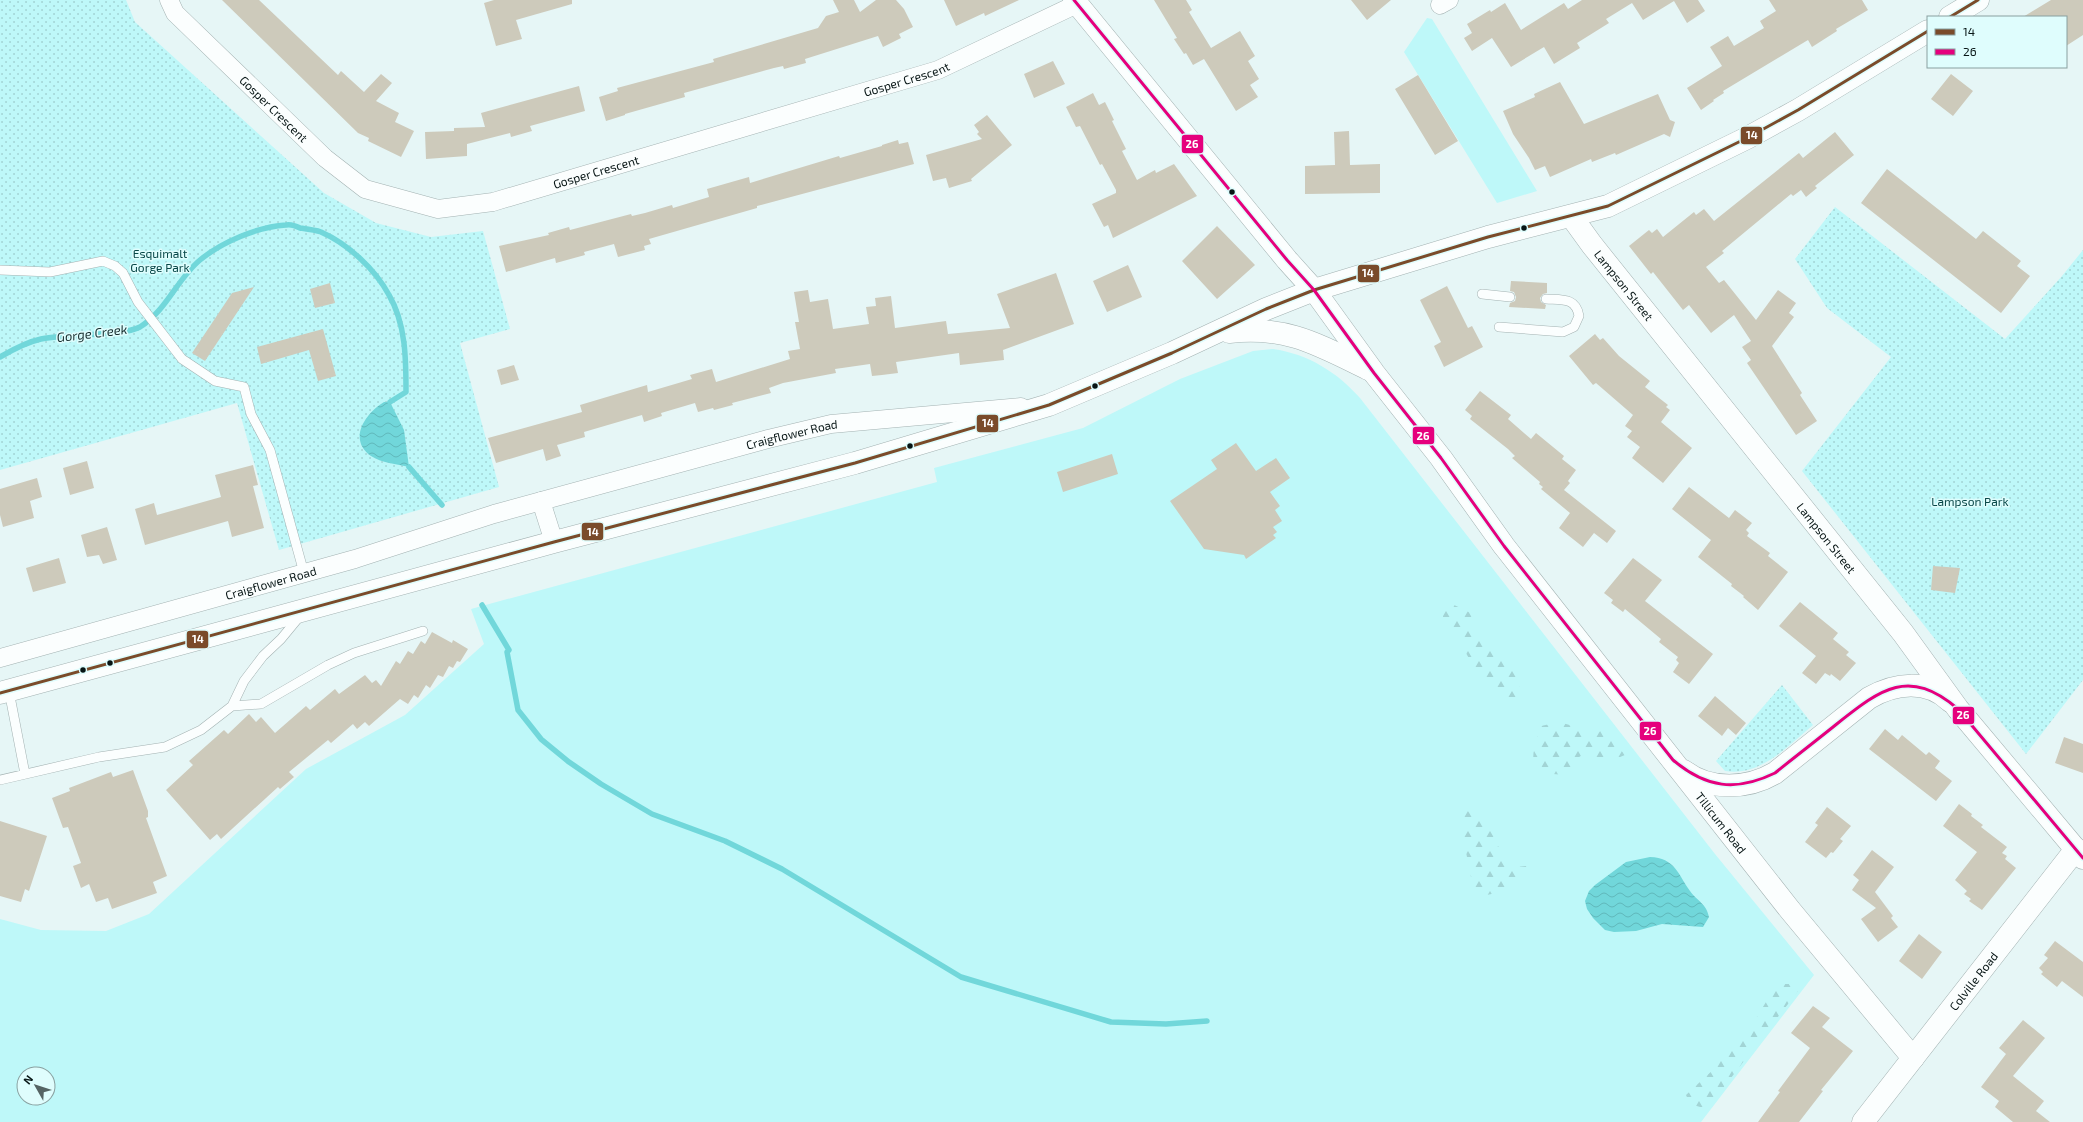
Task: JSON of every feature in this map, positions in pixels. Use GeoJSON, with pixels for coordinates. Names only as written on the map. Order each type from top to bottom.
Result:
{"type":"FeatureCollection","features":[{"type":"Feature","properties":{"kind":"main road"},"geometry":{"type":"LineString","coordinates":[[1952,16],[1978,0]]}},
{"type":"Feature","properties":{"kind":"main road","name":"Tillicum Road"},"geometry":{"type":"LineString","coordinates":[[1076,2],[1287,260],[1314,290],[1374,372],[1441,458],[1504,546],[1790,910],[1913,1058]]}},
{"type":"Feature","properties":{"kind":"main road","name":"Craigflower Road"},"geometry":{"type":"LineString","coordinates":[[5,691],[554,542],[848,465],[1049,405],[1260,312],[1314,290],[1488,237],[1608,206],[1747,138],[1842,84],[1927,32]]}},
{"type":"Feature","properties":{"kind":"main road","name":"Lampson Street"},"geometry":{"type":"LineString","coordinates":[[1572,216],[1592,245],[1912,645],[1958,709],[2081,849]]}},
{"type":"Feature","properties":{"kind":"main road"},"geometry":{"type":"LineString","coordinates":[[1188,344],[1227,332],[1250,329],[1269,330],[1317,344],[1374,372]]}},
{"type":"Feature","properties":{"kind":"main road"},"geometry":{"type":"LineString","coordinates":[[1673,760],[1685,772],[1699,780],[1715,784],[1745,786],[1761,781],[1775,773],[1869,698],[1883,690],[1899,686],[1916,685],[1932,689],[1942,695],[1958,709]]}},
{"type":"Feature","properties":{"kind":"main road","name":"Colville Road"},"geometry":{"type":"LineString","coordinates":[[1863,1122],[2081,849]]}},
{"type":"Feature","properties":{"kind":"street","name":"Gosper Crescent"},"geometry":{"type":"LineString","coordinates":[[169,0],[176,12],[330,163],[365,190],[438,209],[493,202],[938,70],[1076,2]]}},
{"type":"Feature","properties":{"kind":"street","name":"Craigflower Road"},"geometry":{"type":"LineString","coordinates":[[0,658],[355,559],[494,514],[768,439],[832,424],[1049,405]]}},
{"type":"Feature","properties":{"kind":"street"},"geometry":{"type":"LineString","coordinates":[[540,501],[554,542]]}},
{"type":"Feature","properties":{"kind":"lane"},"geometry":{"type":"LineString","coordinates":[[0,270],[50,272],[103,261],[115,266],[123,274],[138,302],[182,359],[216,382],[244,387],[251,414],[270,450],[304,573]]}},
{"type":"Feature","properties":{"kind":"lane"},"geometry":{"type":"LineString","coordinates":[[1482,294],[1510,297]]}},
{"type":"Feature","properties":{"kind":"lane"},"geometry":{"type":"LineString","coordinates":[[1499,327],[1563,332],[1574,327],[1579,316],[1576,306],[1567,300],[1546,299]]}},
{"type":"Feature","properties":{"kind":"lane"},"geometry":{"type":"LineString","coordinates":[[0,780],[99,757],[165,747],[201,730],[232,706],[244,680],[262,656],[281,639],[305,610]]}},
{"type":"Feature","properties":{"kind":"lane"},"geometry":{"type":"LineString","coordinates":[[232,706],[261,704],[328,665],[354,653],[423,631]]}},
{"type":"Feature","properties":{"kind":"lane"},"geometry":{"type":"LineString","coordinates":[[5,691],[25,774]]}},
{"type":"Feature","properties":{"kind":"green space","name":"Esquimalt Gorge Park"},"geometry":{"type":"Polygon","coordinates":[[[0,0],[126,0],[135,22],[324,193],[376,223],[431,237],[483,231],[510,329],[460,343],[499,487],[279,550],[237,403],[0,470],[0,0]]]}},
{"type":"Feature","properties":{"kind":"green space"},"geometry":{"type":"Polygon","coordinates":[[[1427,18],[1432,19],[1537,191],[1497,203],[1404,52],[1427,18]]]}},
{"type":"Feature","properties":{"kind":"green space","name":"Lampson Park"},"geometry":{"type":"Polygon","coordinates":[[[1835,207],[2005,339],[2062,276],[2083,250],[2083,680],[2026,754],[1802,471],[1891,357],[1827,308],[1795,259],[1835,207]]]}},
{"type":"Feature","properties":{"kind":"green space"},"geometry":{"type":"Polygon","coordinates":[[[1273,349],[1286,351],[1310,360],[1332,372],[1342,380],[1360,398],[1715,854],[1814,975],[1701,1122],[0,1122],[0,919],[41,930],[106,931],[149,914],[306,769],[405,715],[484,644],[471,609],[937,482],[934,468],[1083,428],[1180,379],[1253,351],[1273,349]]]}},
{"type":"Feature","properties":{"kind":"green space"},"geometry":{"type":"Polygon","coordinates":[[[1452,604],[1471,613],[1474,630],[1493,643],[1506,658],[1519,681],[1519,690],[1516,697],[1507,700],[1500,698],[1472,664],[1460,642],[1454,639],[1446,628],[1442,613],[1452,604]]]}},
{"type":"Feature","properties":{"kind":"green space"},"geometry":{"type":"Polygon","coordinates":[[[1782,685],[1813,725],[1773,758],[1762,765],[1738,772],[1725,771],[1716,761],[1782,685]]]}},
{"type":"Feature","properties":{"kind":"green space"},"geometry":{"type":"Polygon","coordinates":[[[1559,722],[1580,728],[1593,735],[1604,729],[1625,755],[1603,761],[1582,755],[1575,760],[1566,775],[1553,774],[1533,761],[1534,745],[1541,726],[1559,722]]]}},
{"type":"Feature","properties":{"kind":"green space"},"geometry":{"type":"Polygon","coordinates":[[[1462,809],[1481,816],[1492,832],[1497,845],[1517,867],[1527,866],[1516,880],[1499,892],[1475,897],[1462,832],[1462,809]]]}},
{"type":"Feature","properties":{"kind":"green space"},"geometry":{"type":"Polygon","coordinates":[[[1777,984],[1789,984],[1798,991],[1707,1109],[1690,1104],[1686,1095],[1715,1068],[1732,1045],[1755,1020],[1777,984]]]}},
{"type":"Feature","properties":{"kind":"water"},"geometry":{"type":"Polygon","coordinates":[[[384,402],[390,402],[404,430],[409,467],[384,462],[371,456],[360,442],[360,434],[366,419],[384,402]]]}},
{"type":"Feature","properties":{"kind":"water"},"geometry":{"type":"Polygon","coordinates":[[[1650,857],[1665,860],[1675,868],[1693,895],[1704,906],[1709,917],[1703,927],[1662,924],[1636,931],[1614,932],[1605,930],[1593,918],[1587,909],[1585,901],[1589,891],[1626,862],[1650,857]]]}},
{"type":"Feature","properties":{"kind":"building"},"geometry":{"type":"Polygon","coordinates":[[[222,0],[259,0],[338,75],[341,71],[364,92],[381,74],[392,83],[376,101],[399,113],[395,122],[414,131],[401,157],[368,141],[369,138],[358,133],[222,0]]]}},
{"type":"Feature","properties":{"kind":"building"},"geometry":{"type":"Polygon","coordinates":[[[494,0],[572,0],[572,4],[516,20],[522,39],[496,46],[484,3],[494,0]]]}},
{"type":"Feature","properties":{"kind":"building"},"geometry":{"type":"Polygon","coordinates":[[[833,0],[854,0],[860,12],[876,0],[896,0],[904,9],[913,27],[899,34],[901,38],[883,47],[878,36],[805,59],[806,63],[784,69],[783,66],[774,68],[684,93],[685,97],[606,121],[599,97],[618,91],[617,88],[714,62],[713,59],[818,28],[826,16],[839,12],[833,0]]]}},
{"type":"Feature","properties":{"kind":"building"},"geometry":{"type":"Polygon","coordinates":[[[944,0],[1019,0],[985,16],[984,13],[956,26],[944,0]]]}},
{"type":"Feature","properties":{"kind":"building"},"geometry":{"type":"Polygon","coordinates":[[[1154,0],[1186,0],[1192,10],[1189,12],[1211,48],[1240,31],[1255,56],[1248,61],[1259,79],[1250,85],[1258,97],[1236,111],[1204,59],[1193,65],[1186,53],[1184,54],[1174,39],[1177,38],[1154,0]]]}},
{"type":"Feature","properties":{"kind":"building"},"geometry":{"type":"Polygon","coordinates":[[[1351,0],[1391,0],[1367,20],[1351,0]]]}},
{"type":"Feature","properties":{"kind":"building"},"geometry":{"type":"Polygon","coordinates":[[[1582,0],[1698,0],[1705,11],[1687,23],[1674,1],[1643,20],[1632,3],[1606,19],[1609,23],[1577,43],[1580,48],[1554,64],[1544,47],[1511,67],[1492,38],[1472,51],[1464,38],[1472,33],[1467,24],[1505,3],[1521,30],[1564,3],[1568,9],[1582,0]]]}},
{"type":"Feature","properties":{"kind":"building"},"geometry":{"type":"Polygon","coordinates":[[[1769,0],[1862,0],[1868,10],[1836,29],[1837,31],[1812,47],[1808,40],[1723,91],[1724,93],[1701,110],[1687,88],[1722,66],[1710,47],[1728,36],[1734,46],[1764,28],[1760,21],[1776,11],[1769,0]]]}},
{"type":"Feature","properties":{"kind":"building"},"geometry":{"type":"Polygon","coordinates":[[[2051,0],[2083,0],[2083,35],[2067,45],[2067,16],[2025,16],[2051,0]]]}},
{"type":"Feature","properties":{"kind":"building"},"geometry":{"type":"Polygon","coordinates":[[[1053,61],[1065,84],[1034,98],[1024,74],[1053,61]]]}},
{"type":"Feature","properties":{"kind":"building"},"geometry":{"type":"Polygon","coordinates":[[[1951,74],[1973,91],[1953,116],[1931,99],[1951,74]]]}},
{"type":"Feature","properties":{"kind":"building"},"geometry":{"type":"Polygon","coordinates":[[[1418,75],[1458,141],[1435,155],[1395,89],[1418,75]]]}},
{"type":"Feature","properties":{"kind":"building"},"geometry":{"type":"Polygon","coordinates":[[[1560,82],[1584,124],[1658,94],[1670,120],[1675,122],[1670,137],[1664,134],[1616,155],[1615,153],[1592,162],[1591,159],[1550,177],[1545,166],[1535,170],[1513,134],[1503,111],[1535,97],[1534,94],[1560,82]]]}},
{"type":"Feature","properties":{"kind":"building"},"geometry":{"type":"Polygon","coordinates":[[[579,86],[585,111],[530,126],[532,131],[511,137],[510,133],[467,144],[467,156],[426,159],[425,132],[454,131],[454,128],[485,127],[481,113],[579,86]]]}},
{"type":"Feature","properties":{"kind":"building"},"geometry":{"type":"Polygon","coordinates":[[[1093,93],[1099,105],[1105,102],[1114,120],[1112,121],[1126,149],[1122,151],[1137,180],[1155,170],[1156,173],[1174,164],[1197,196],[1113,238],[1108,225],[1104,227],[1092,204],[1116,193],[1116,190],[1102,164],[1100,165],[1080,126],[1076,127],[1066,107],[1093,93]]]}},
{"type":"Feature","properties":{"kind":"building"},"geometry":{"type":"Polygon","coordinates":[[[987,115],[1012,145],[971,179],[972,181],[949,188],[946,178],[933,181],[926,155],[982,139],[977,134],[979,132],[974,125],[987,115]]]}},
{"type":"Feature","properties":{"kind":"building"},"geometry":{"type":"Polygon","coordinates":[[[1349,131],[1350,165],[1380,164],[1380,193],[1305,194],[1305,166],[1335,165],[1334,132],[1349,131]]]}},
{"type":"Feature","properties":{"kind":"building"},"geometry":{"type":"Polygon","coordinates":[[[1835,132],[1854,155],[1815,186],[1817,188],[1806,197],[1801,190],[1793,196],[1791,194],[1722,251],[1724,253],[1706,267],[1719,283],[1724,280],[1756,320],[1778,290],[1796,303],[1789,313],[1794,317],[1772,346],[1802,393],[1800,395],[1817,421],[1796,435],[1747,363],[1751,360],[1742,347],[1751,341],[1734,315],[1711,333],[1689,305],[1683,310],[1653,272],[1651,274],[1629,246],[1649,230],[1652,233],[1657,229],[1663,237],[1694,212],[1696,215],[1704,209],[1714,221],[1799,153],[1803,158],[1835,132]]]}},
{"type":"Feature","properties":{"kind":"building"},"geometry":{"type":"Polygon","coordinates":[[[898,140],[899,144],[908,142],[914,164],[757,206],[757,208],[649,239],[651,244],[644,246],[645,250],[618,257],[614,244],[584,252],[585,255],[556,263],[555,258],[506,272],[499,246],[549,235],[548,233],[569,227],[570,230],[631,214],[632,216],[645,213],[672,205],[673,208],[709,197],[707,189],[749,177],[750,183],[839,156],[840,158],[882,146],[898,140]]]}},
{"type":"Feature","properties":{"kind":"building"},"geometry":{"type":"Polygon","coordinates":[[[1887,169],[1976,239],[1983,231],[2021,261],[2017,266],[2030,276],[2001,313],[1861,203],[1887,169]]]}},
{"type":"Feature","properties":{"kind":"building"},"geometry":{"type":"Polygon","coordinates":[[[1217,226],[1255,265],[1217,299],[1182,261],[1217,226]]]}},
{"type":"Feature","properties":{"kind":"building"},"geometry":{"type":"Polygon","coordinates":[[[1128,265],[1142,297],[1107,312],[1093,281],[1128,265]]]}},
{"type":"Feature","properties":{"kind":"building"},"geometry":{"type":"Polygon","coordinates":[[[1056,273],[1074,324],[1003,350],[1004,360],[960,365],[959,353],[896,362],[898,373],[872,376],[870,364],[835,369],[836,373],[783,383],[769,388],[771,393],[732,403],[733,405],[714,410],[713,408],[698,412],[695,403],[661,413],[662,416],[644,422],[642,415],[584,432],[585,437],[557,445],[561,456],[546,461],[543,449],[496,463],[488,438],[582,412],[580,405],[647,385],[648,392],[692,379],[690,375],[712,369],[716,382],[790,359],[788,351],[800,349],[795,322],[799,322],[794,292],[808,290],[810,302],[828,299],[833,329],[869,324],[866,307],[876,306],[875,298],[891,296],[895,328],[946,321],[948,334],[1010,328],[997,294],[1056,273]]]}},
{"type":"Feature","properties":{"kind":"building"},"geometry":{"type":"Polygon","coordinates":[[[1511,281],[1547,283],[1547,293],[1543,294],[1540,298],[1541,302],[1546,305],[1545,309],[1509,307],[1510,303],[1515,301],[1516,297],[1514,292],[1510,291],[1511,281]]]}},
{"type":"Feature","properties":{"kind":"building"},"geometry":{"type":"Polygon","coordinates":[[[330,283],[335,303],[315,308],[310,289],[330,283]]]}},
{"type":"Feature","properties":{"kind":"building"},"geometry":{"type":"Polygon","coordinates":[[[1447,286],[1468,328],[1472,326],[1483,347],[1444,367],[1434,346],[1441,342],[1420,300],[1447,286]]]}},
{"type":"Feature","properties":{"kind":"building"},"geometry":{"type":"Polygon","coordinates":[[[254,287],[205,361],[192,353],[232,293],[254,287]]]}},
{"type":"Feature","properties":{"kind":"building"},"geometry":{"type":"Polygon","coordinates":[[[323,329],[336,376],[318,381],[309,350],[261,364],[257,347],[323,329]]]}},
{"type":"Feature","properties":{"kind":"building"},"geometry":{"type":"Polygon","coordinates":[[[1595,334],[1600,340],[1603,338],[1619,356],[1650,381],[1645,387],[1668,405],[1666,407],[1670,410],[1661,422],[1692,448],[1663,483],[1632,458],[1640,447],[1627,437],[1632,431],[1625,426],[1633,415],[1596,383],[1593,385],[1569,356],[1595,334]]]}},
{"type":"Feature","properties":{"kind":"building"},"geometry":{"type":"Polygon","coordinates":[[[514,365],[519,380],[501,385],[497,370],[514,365]]]}},
{"type":"Feature","properties":{"kind":"building"},"geometry":{"type":"Polygon","coordinates":[[[1480,391],[1511,415],[1508,419],[1531,439],[1536,433],[1564,456],[1562,459],[1576,470],[1568,481],[1570,483],[1564,490],[1616,531],[1607,543],[1594,533],[1583,547],[1559,528],[1570,513],[1541,489],[1543,487],[1539,484],[1540,482],[1512,458],[1515,456],[1508,449],[1470,419],[1472,416],[1465,410],[1480,391]]]}},
{"type":"Feature","properties":{"kind":"building"},"geometry":{"type":"Polygon","coordinates":[[[1236,443],[1256,471],[1276,458],[1290,478],[1270,492],[1280,506],[1275,510],[1282,521],[1273,527],[1277,532],[1273,535],[1276,538],[1246,559],[1244,555],[1204,549],[1170,501],[1217,469],[1211,460],[1236,443]]]}},
{"type":"Feature","properties":{"kind":"building"},"geometry":{"type":"Polygon","coordinates":[[[1112,454],[1118,474],[1063,492],[1057,472],[1112,454]]]}},
{"type":"Feature","properties":{"kind":"building"},"geometry":{"type":"Polygon","coordinates":[[[87,461],[94,488],[70,495],[63,468],[87,461]]]}},
{"type":"Feature","properties":{"kind":"building"},"geometry":{"type":"Polygon","coordinates":[[[253,465],[258,485],[253,486],[264,528],[232,537],[228,521],[145,545],[135,509],[154,503],[157,515],[221,497],[215,475],[253,465]]]}},
{"type":"Feature","properties":{"kind":"building"},"geometry":{"type":"Polygon","coordinates":[[[37,478],[42,497],[30,501],[34,518],[3,527],[0,515],[0,489],[37,478]]]}},
{"type":"Feature","properties":{"kind":"building"},"geometry":{"type":"Polygon","coordinates":[[[1689,487],[1729,518],[1735,510],[1752,523],[1746,530],[1749,533],[1747,536],[1770,553],[1768,556],[1788,572],[1758,610],[1731,586],[1732,584],[1698,557],[1711,540],[1672,509],[1689,487]]]}},
{"type":"Feature","properties":{"kind":"building"},"geometry":{"type":"Polygon","coordinates":[[[107,527],[117,560],[103,564],[99,555],[87,557],[81,535],[107,527]]]}},
{"type":"Feature","properties":{"kind":"building"},"geometry":{"type":"Polygon","coordinates":[[[59,558],[66,583],[33,592],[26,568],[59,558]]]}},
{"type":"Feature","properties":{"kind":"building"},"geometry":{"type":"Polygon","coordinates":[[[1633,558],[1662,580],[1645,601],[1713,654],[1689,684],[1673,672],[1679,663],[1676,660],[1678,657],[1659,642],[1661,639],[1625,609],[1623,612],[1611,603],[1613,600],[1604,593],[1633,558]]]}},
{"type":"Feature","properties":{"kind":"building"},"geometry":{"type":"Polygon","coordinates":[[[1933,566],[1960,568],[1955,593],[1931,590],[1933,566]]]}},
{"type":"Feature","properties":{"kind":"building"},"geometry":{"type":"Polygon","coordinates":[[[1800,602],[1838,633],[1833,639],[1849,652],[1846,655],[1856,663],[1840,681],[1831,674],[1830,676],[1825,673],[1816,684],[1802,673],[1816,656],[1779,626],[1800,602]]]}},
{"type":"Feature","properties":{"kind":"building"},"geometry":{"type":"Polygon","coordinates":[[[432,632],[452,643],[453,640],[468,649],[460,662],[457,661],[453,668],[449,666],[443,677],[438,675],[430,688],[426,685],[418,698],[414,695],[408,704],[400,699],[369,726],[365,722],[357,729],[353,724],[331,743],[328,740],[289,772],[294,777],[280,789],[278,787],[221,839],[217,834],[210,840],[166,790],[193,765],[189,761],[224,730],[228,734],[249,714],[256,722],[261,717],[275,733],[306,706],[310,710],[335,689],[339,694],[365,675],[372,683],[376,680],[381,686],[396,661],[400,664],[408,651],[413,654],[421,641],[425,644],[432,632]]]}},
{"type":"Feature","properties":{"kind":"building"},"geometry":{"type":"Polygon","coordinates":[[[1715,696],[1746,723],[1736,735],[1728,728],[1722,736],[1698,716],[1715,696]]]}},
{"type":"Feature","properties":{"kind":"building"},"geometry":{"type":"Polygon","coordinates":[[[1885,729],[1898,740],[1902,735],[1926,755],[1929,752],[1940,761],[1935,768],[1952,781],[1936,801],[1869,749],[1885,729]]]}},
{"type":"Feature","properties":{"kind":"building"},"geometry":{"type":"Polygon","coordinates":[[[2064,737],[2083,744],[2083,773],[2055,763],[2064,737]]]}},
{"type":"Feature","properties":{"kind":"building"},"geometry":{"type":"Polygon","coordinates":[[[133,770],[148,811],[148,817],[146,818],[167,876],[153,882],[157,893],[112,909],[108,898],[96,902],[89,884],[81,888],[73,866],[81,863],[68,827],[63,828],[52,798],[70,791],[69,788],[111,772],[113,777],[133,770]]]}},
{"type":"Feature","properties":{"kind":"building"},"geometry":{"type":"Polygon","coordinates":[[[1959,804],[1983,825],[1981,827],[2007,847],[2002,853],[2007,856],[2005,859],[2016,868],[1982,910],[1969,901],[1971,899],[1964,894],[1967,891],[1955,880],[1977,852],[1943,826],[1959,804]]]}},
{"type":"Feature","properties":{"kind":"building"},"geometry":{"type":"Polygon","coordinates":[[[1827,807],[1851,826],[1840,839],[1843,841],[1833,853],[1831,852],[1826,858],[1805,842],[1818,825],[1815,823],[1827,807]]]}},
{"type":"Feature","properties":{"kind":"building"},"geometry":{"type":"Polygon","coordinates":[[[0,821],[47,836],[29,891],[25,889],[21,902],[0,896],[0,821]]]}},
{"type":"Feature","properties":{"kind":"building"},"geometry":{"type":"Polygon","coordinates":[[[1872,850],[1894,867],[1875,892],[1893,916],[1891,918],[1898,927],[1878,942],[1861,919],[1876,908],[1852,890],[1859,880],[1853,875],[1872,850]]]}},
{"type":"Feature","properties":{"kind":"building"},"geometry":{"type":"Polygon","coordinates":[[[1919,934],[1942,952],[1922,979],[1899,961],[1919,934]]]}},
{"type":"Feature","properties":{"kind":"building"},"geometry":{"type":"Polygon","coordinates":[[[2055,941],[2083,962],[2083,997],[2062,981],[2057,987],[2041,974],[2043,972],[2039,968],[2048,958],[2044,955],[2055,941]]]}},
{"type":"Feature","properties":{"kind":"building"},"geometry":{"type":"Polygon","coordinates":[[[1813,1006],[1830,1018],[1822,1027],[1853,1051],[1821,1090],[1823,1091],[1799,1122],[1758,1122],[1780,1092],[1778,1091],[1810,1048],[1791,1033],[1813,1006]]]}},
{"type":"Feature","properties":{"kind":"building"},"geometry":{"type":"Polygon","coordinates":[[[2023,1020],[2045,1038],[2013,1076],[2044,1101],[2036,1111],[2050,1122],[2013,1122],[1995,1107],[1999,1101],[1981,1087],[2006,1054],[1999,1048],[2023,1020]]]}},
{"type":"Feature","properties":{"kind":"waterway","name":"Gorge Creek"},"geometry":{"type":"LineString","coordinates":[[0,357],[36,340],[51,337],[121,332],[140,327],[158,312],[185,276],[209,253],[240,236],[275,226],[289,225],[321,232],[341,243],[360,258],[376,276],[389,295],[395,306],[402,330],[406,380],[406,392],[390,402]]}},
{"type":"Feature","properties":{"kind":"waterway"},"geometry":{"type":"LineString","coordinates":[[409,467],[442,505]]}},
{"type":"Feature","properties":{"kind":"waterway"},"geometry":{"type":"LineString","coordinates":[[482,605],[509,650],[507,652],[518,710],[541,739],[569,762],[601,784],[652,814],[725,841],[782,869],[961,977],[1111,1022],[1166,1024],[1207,1021]]}},
{"type":"Feature","properties":{"kind":"transit line","name":"26"},"geometry":{"type":"LineString","coordinates":[[1074,0],[1287,260],[1314,290],[1374,373],[1441,458],[1504,546],[1673,760],[1697,777],[1709,781],[1734,785],[1747,783],[1775,773],[1853,711],[1882,693],[1896,688],[1910,686],[1925,689],[1941,696],[1958,709],[2083,858]]}},
{"type":"Feature","properties":{"kind":"transit line","name":"14"},"geometry":{"type":"LineString","coordinates":[[1952,16],[1978,0]]}},
{"type":"Feature","properties":{"kind":"transit line","name":"14"},"geometry":{"type":"LineString","coordinates":[[0,693],[554,542],[855,463],[1049,405],[1172,353],[1266,309],[1314,290],[1488,237],[1608,206],[1747,138],[1798,110],[1927,32]]}}]}
